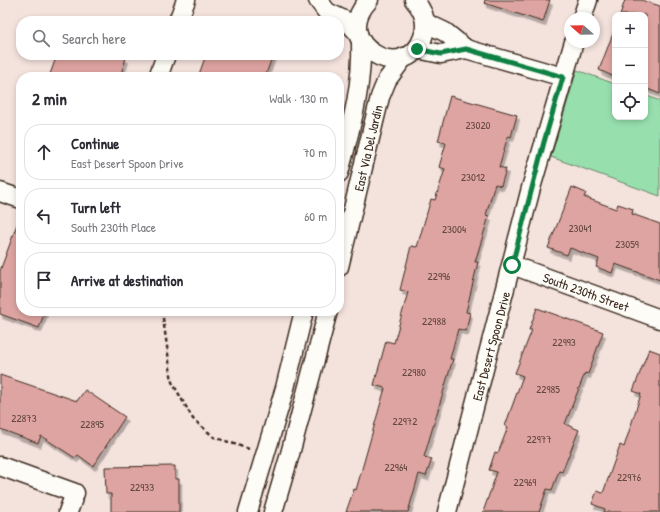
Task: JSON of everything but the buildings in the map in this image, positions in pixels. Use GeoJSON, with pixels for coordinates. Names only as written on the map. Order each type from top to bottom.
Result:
{"type":"FeatureCollection","features":[{"type":"Feature","properties":{"kind":"street"},"geometry":{"type":"LineString","coordinates":[[180,16],[186,0]]}},
{"type":"Feature","properties":{"kind":"street"},"geometry":{"type":"LineString","coordinates":[[318,0],[327,12],[335,16]]}},
{"type":"Feature","properties":{"kind":"street","name":"East Via Del Jardin"},"geometry":{"type":"LineString","coordinates":[[344,152],[359,89],[362,66],[359,14],[369,0]]}},
{"type":"Feature","properties":{"kind":"street"},"geometry":{"type":"LineString","coordinates":[[584,12],[588,0]]}},
{"type":"Feature","properties":{"kind":"street"},"geometry":{"type":"LineString","coordinates":[[420,7],[445,32],[466,49],[563,77]]}},
{"type":"Feature","properties":{"kind":"street","name":"East Via Del Jardin"},"geometry":{"type":"LineString","coordinates":[[344,246],[380,97],[387,80],[422,41],[420,7]]}},
{"type":"Feature","properties":{"kind":"street"},"geometry":{"type":"LineString","coordinates":[[344,20],[348,22],[360,37],[367,49],[384,59],[394,60],[410,53],[441,54],[466,49]]}},
{"type":"Feature","properties":{"kind":"street","name":"East Desert Spoon Drive"},"geometry":{"type":"LineString","coordinates":[[447,512],[544,142],[572,48]]}},
{"type":"Feature","properties":{"kind":"street"},"geometry":{"type":"LineString","coordinates":[[160,72],[164,60]]}},
{"type":"Feature","properties":{"kind":"street"},"geometry":{"type":"LineString","coordinates":[[0,192],[16,197]]}},
{"type":"Feature","properties":{"kind":"street","name":"South 230th Street"},"geometry":{"type":"LineString","coordinates":[[512,265],[660,319]]}},
{"type":"Feature","properties":{"kind":"street"},"geometry":{"type":"LineString","coordinates":[[248,512],[266,454],[303,316]]}},
{"type":"Feature","properties":{"kind":"street"},"geometry":{"type":"LineString","coordinates":[[273,512],[327,316]]}},
{"type":"Feature","properties":{"kind":"street"},"geometry":{"type":"LineString","coordinates":[[0,466],[75,493],[68,512]]}},
{"type":"Feature","properties":{"kind":"path"},"geometry":{"type":"LineString","coordinates":[[163,316],[172,382],[193,419],[214,437],[234,445],[266,454]]}},
{"type":"Feature","properties":{"kind":"green space"},"geometry":{"type":"Polygon","coordinates":[[[577,70],[612,83],[612,120],[648,120],[648,96],[660,101],[660,196],[551,157],[577,70]]]}},
{"type":"Feature","properties":{"kind":"route"},"geometry":{"type":"LineString","coordinates":[[417,49],[441,54],[466,49],[563,77],[531,188],[512,265]]}}]}
